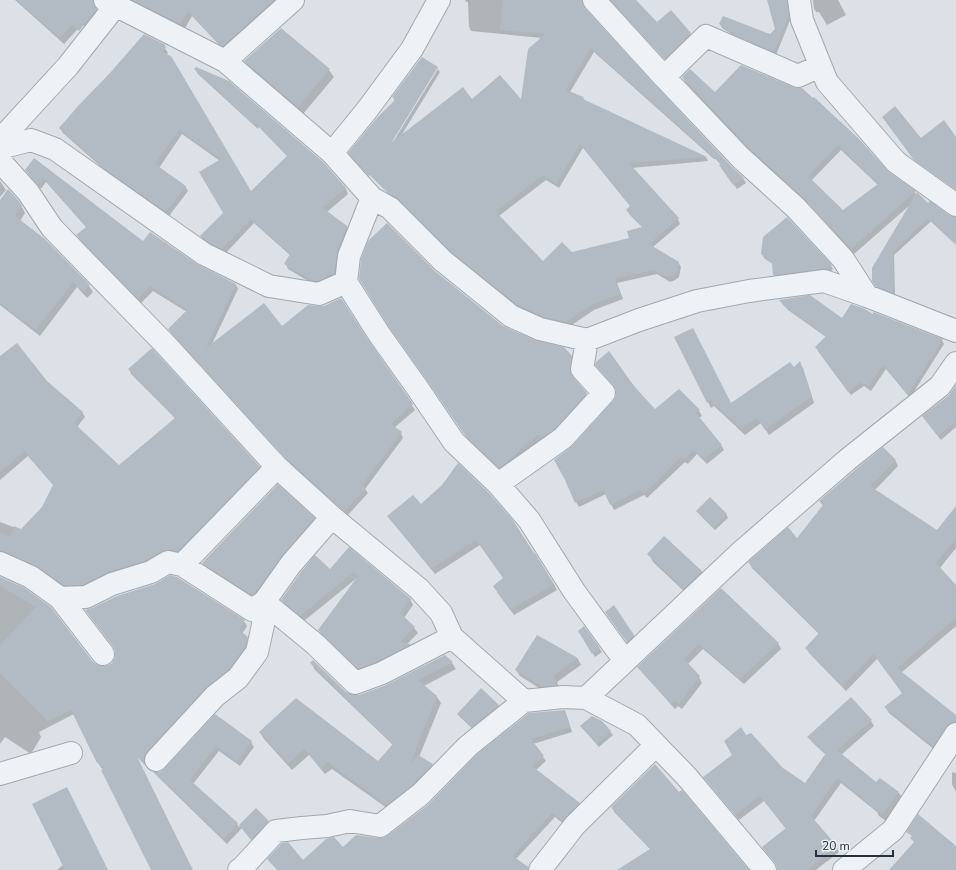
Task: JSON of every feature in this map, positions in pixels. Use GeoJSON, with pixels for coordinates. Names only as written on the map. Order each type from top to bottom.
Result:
{"type":"FeatureCollection","features":[{"type":"Feature","properties":{"kind":"street"},"geometry":{"type":"LineString","coordinates":[[225,61],[293,0]]}},
{"type":"Feature","properties":{"kind":"street"},"geometry":{"type":"LineString","coordinates":[[332,153],[367,110],[412,49],[439,0]]}},
{"type":"Feature","properties":{"kind":"street"},"geometry":{"type":"LineString","coordinates":[[594,0],[664,78],[742,158],[796,208],[842,259],[867,296]]}},
{"type":"Feature","properties":{"kind":"street"},"geometry":{"type":"LineString","coordinates":[[799,0],[802,20],[827,82],[896,162],[956,205]]}},
{"type":"Feature","properties":{"kind":"street"},"geometry":{"type":"LineString","coordinates":[[0,140],[68,66],[110,3],[225,61],[332,153],[372,198],[390,208],[443,261],[511,316],[540,329],[587,340],[697,300],[749,291],[824,281],[867,296],[956,331]]}},
{"type":"Feature","properties":{"kind":"street"},"geometry":{"type":"LineString","coordinates":[[664,78],[706,36],[798,76],[820,66]]}},
{"type":"Feature","properties":{"kind":"street"},"geometry":{"type":"LineString","coordinates":[[0,148],[31,140],[55,149],[204,254],[269,286],[319,294],[346,282]]}},
{"type":"Feature","properties":{"kind":"street"},"geometry":{"type":"LineString","coordinates":[[0,161],[28,192],[52,228],[166,345],[277,467],[332,517],[419,589],[441,613],[452,637],[524,701]]}},
{"type":"Feature","properties":{"kind":"street"},"geometry":{"type":"LineString","coordinates":[[372,198],[349,256],[346,282],[379,334],[454,442],[498,484],[529,520],[574,591],[625,661]]}},
{"type":"Feature","properties":{"kind":"street"},"geometry":{"type":"LineString","coordinates":[[498,484],[563,438],[604,393],[582,369],[587,340]]}},
{"type":"Feature","properties":{"kind":"street"},"geometry":{"type":"LineString","coordinates":[[586,698],[742,551],[847,460],[940,386],[956,363]]}},
{"type":"Feature","properties":{"kind":"street"},"geometry":{"type":"LineString","coordinates":[[182,565],[277,467]]}},
{"type":"Feature","properties":{"kind":"street"},"geometry":{"type":"LineString","coordinates":[[60,598],[86,597],[112,584],[151,572],[168,562],[182,565],[252,610],[264,602],[291,564],[332,517]]}},
{"type":"Feature","properties":{"kind":"street"},"geometry":{"type":"LineString","coordinates":[[0,563],[31,577],[60,598],[103,654]]}},
{"type":"Feature","properties":{"kind":"street"},"geometry":{"type":"LineString","coordinates":[[264,602],[315,644],[355,683],[382,673],[452,637]]}},
{"type":"Feature","properties":{"kind":"street"},"geometry":{"type":"LineString","coordinates":[[156,760],[215,696],[238,678],[257,652],[263,625],[264,602]]}},
{"type":"Feature","properties":{"kind":"street"},"geometry":{"type":"LineString","coordinates":[[242,869],[276,831],[327,826],[350,821],[380,826],[421,794],[468,746],[524,701],[563,697],[586,698],[636,725],[687,777],[765,870]]}},
{"type":"Feature","properties":{"kind":"street"},"geometry":{"type":"LineString","coordinates":[[857,866],[893,830],[956,734]]}},
{"type":"Feature","properties":{"kind":"street"},"geometry":{"type":"LineString","coordinates":[[540,870],[575,825],[656,745]]}},
{"type":"Feature","properties":{"kind":"street"},"geometry":{"type":"LineString","coordinates":[[0,774],[71,753]]}},
{"type":"Feature","properties":{"kind":"building"},"geometry":{"type":"Polygon","coordinates":[[[17,0],[93,0],[94,6],[97,9],[79,31],[72,25],[60,38],[17,0]]]}},
{"type":"Feature","properties":{"kind":"building"},"geometry":{"type":"Polygon","coordinates":[[[133,0],[274,0],[223,46],[220,45],[188,11],[180,24],[133,0]]]}},
{"type":"Feature","properties":{"kind":"building"},"geometry":{"type":"Polygon","coordinates":[[[503,0],[582,0],[585,8],[655,85],[744,178],[733,185],[719,165],[721,164],[591,48],[566,90],[584,97],[583,99],[707,157],[629,163],[679,218],[649,244],[679,262],[677,272],[673,275],[666,277],[653,270],[615,279],[621,294],[591,305],[566,322],[544,317],[518,305],[451,252],[399,199],[388,193],[366,171],[365,172],[348,153],[376,119],[396,99],[392,97],[422,57],[438,67],[392,142],[463,87],[472,99],[500,75],[521,99],[528,49],[545,34],[500,30],[503,0]],[[580,144],[556,184],[543,175],[496,212],[543,261],[562,242],[572,252],[629,238],[627,231],[642,227],[626,210],[630,206],[580,144]]]}},
{"type":"Feature","properties":{"kind":"building"},"geometry":{"type":"Polygon","coordinates":[[[611,0],[636,0],[657,22],[671,10],[691,33],[665,59],[611,0]]]}},
{"type":"Feature","properties":{"kind":"building"},"geometry":{"type":"Polygon","coordinates":[[[767,0],[787,0],[789,15],[774,52],[736,36],[719,24],[723,16],[770,34],[775,29],[767,0]]]}},
{"type":"Feature","properties":{"kind":"building"},"geometry":{"type":"Polygon","coordinates":[[[281,28],[330,69],[298,107],[244,61],[281,28]]]}},
{"type":"Feature","properties":{"kind":"building"},"geometry":{"type":"Polygon","coordinates":[[[144,34],[164,44],[166,47],[162,52],[171,56],[251,191],[287,156],[256,123],[254,125],[194,69],[196,67],[229,81],[323,162],[346,188],[323,208],[347,226],[337,252],[334,273],[317,281],[311,280],[284,264],[290,254],[251,219],[222,249],[200,236],[223,213],[199,172],[221,159],[179,130],[155,164],[186,186],[166,212],[104,168],[59,128],[144,34]]]}},
{"type":"Feature","properties":{"kind":"building"},"geometry":{"type":"Polygon","coordinates":[[[741,65],[793,87],[802,88],[813,98],[814,97],[859,139],[889,172],[916,191],[851,249],[805,199],[750,149],[682,77],[690,69],[715,92],[741,65]],[[838,145],[808,176],[843,210],[878,184],[838,145]]]}},
{"type":"Feature","properties":{"kind":"building"},"geometry":{"type":"Polygon","coordinates":[[[895,106],[921,138],[944,120],[956,137],[956,190],[914,160],[882,117],[895,106]]]}},
{"type":"Feature","properties":{"kind":"building"},"geometry":{"type":"Polygon","coordinates":[[[34,158],[143,241],[150,232],[197,264],[236,284],[206,348],[264,303],[282,326],[308,305],[324,306],[341,298],[413,404],[391,424],[402,432],[362,485],[366,488],[345,511],[286,458],[168,329],[187,310],[150,286],[138,299],[76,235],[86,227],[43,178],[38,185],[25,170],[34,158]]]}},
{"type":"Feature","properties":{"kind":"building"},"geometry":{"type":"Polygon","coordinates":[[[8,189],[22,206],[15,216],[45,239],[90,285],[83,292],[73,282],[36,330],[0,303],[0,200],[8,189]]]}},
{"type":"Feature","properties":{"kind":"building"},"geometry":{"type":"Polygon","coordinates":[[[917,192],[928,203],[930,201],[949,215],[956,217],[956,245],[928,219],[893,251],[893,293],[875,286],[872,281],[872,268],[917,192]]]}},
{"type":"Feature","properties":{"kind":"building"},"geometry":{"type":"Polygon","coordinates":[[[787,217],[832,265],[828,269],[773,275],[772,263],[761,254],[763,237],[787,217]]]}},
{"type":"Feature","properties":{"kind":"building"},"geometry":{"type":"Polygon","coordinates":[[[387,223],[435,271],[503,326],[535,340],[564,347],[572,356],[570,373],[587,393],[555,429],[542,438],[539,434],[499,468],[464,434],[389,327],[359,279],[361,259],[368,241],[387,223]]]}},
{"type":"Feature","properties":{"kind":"building"},"geometry":{"type":"Polygon","coordinates":[[[810,295],[842,318],[851,304],[863,308],[873,314],[873,312],[943,339],[908,394],[883,365],[868,387],[861,382],[848,392],[815,347],[826,336],[784,306],[779,300],[810,295]]]}},
{"type":"Feature","properties":{"kind":"building"},"geometry":{"type":"Polygon","coordinates":[[[693,328],[731,403],[790,362],[794,367],[800,361],[812,396],[765,430],[757,418],[741,429],[710,400],[707,403],[674,337],[693,328]]]}},
{"type":"Feature","properties":{"kind":"building"},"geometry":{"type":"Polygon","coordinates":[[[17,343],[47,381],[83,412],[74,423],[119,465],[175,418],[128,369],[152,348],[260,467],[178,551],[162,551],[146,560],[108,572],[83,585],[64,585],[36,566],[0,551],[0,532],[10,537],[14,526],[21,529],[42,507],[53,485],[25,451],[0,472],[0,356],[17,343]]]}},
{"type":"Feature","properties":{"kind":"building"},"geometry":{"type":"Polygon","coordinates":[[[609,351],[634,386],[655,409],[679,389],[700,410],[696,413],[722,445],[704,459],[693,450],[684,460],[681,457],[644,494],[640,490],[610,505],[603,490],[575,503],[554,460],[572,446],[616,396],[616,390],[613,385],[595,365],[596,362],[609,351]]]}},
{"type":"Feature","properties":{"kind":"building"},"geometry":{"type":"Polygon","coordinates":[[[956,385],[956,421],[938,436],[922,416],[948,396],[956,385]]]}},
{"type":"Feature","properties":{"kind":"building"},"geometry":{"type":"Polygon","coordinates":[[[883,447],[896,460],[870,486],[937,530],[956,506],[956,538],[936,563],[956,585],[956,618],[897,668],[956,715],[954,722],[950,723],[946,727],[933,746],[884,707],[902,693],[874,654],[842,686],[805,648],[819,633],[748,562],[788,527],[797,538],[823,505],[819,501],[883,447]]]}},
{"type":"Feature","properties":{"kind":"building"},"geometry":{"type":"Polygon","coordinates":[[[458,463],[489,493],[512,519],[554,584],[510,610],[493,586],[503,578],[476,540],[431,569],[387,516],[413,495],[421,504],[442,485],[458,463]]]}},
{"type":"Feature","properties":{"kind":"building"},"geometry":{"type":"Polygon","coordinates":[[[278,484],[315,518],[282,556],[252,595],[202,563],[278,484]]]}},
{"type":"Feature","properties":{"kind":"building"},"geometry":{"type":"Polygon","coordinates":[[[710,497],[727,514],[713,528],[696,511],[710,497]]]}},
{"type":"Feature","properties":{"kind":"building"},"geometry":{"type":"Polygon","coordinates":[[[664,536],[702,571],[684,589],[647,554],[664,536]]]}},
{"type":"Feature","properties":{"kind":"building"},"geometry":{"type":"Polygon","coordinates":[[[349,547],[411,599],[400,613],[415,627],[400,642],[411,644],[377,662],[358,669],[318,630],[358,576],[354,572],[300,616],[281,600],[315,555],[330,569],[349,547]]]}},
{"type":"Feature","properties":{"kind":"building"},"geometry":{"type":"Polygon","coordinates":[[[170,575],[177,577],[245,620],[239,630],[248,637],[245,647],[229,669],[206,688],[147,752],[144,757],[144,763],[136,755],[193,870],[151,870],[101,770],[106,768],[97,763],[71,710],[48,721],[0,673],[0,645],[36,607],[0,586],[0,577],[25,588],[51,607],[93,662],[104,666],[111,664],[115,658],[113,646],[85,610],[117,596],[155,584],[170,575]]]}},
{"type":"Feature","properties":{"kind":"building"},"geometry":{"type":"Polygon","coordinates":[[[721,588],[779,643],[740,679],[699,644],[684,659],[700,676],[679,704],[675,701],[671,704],[637,667],[721,588]]]}},
{"type":"Feature","properties":{"kind":"building"},"geometry":{"type":"Polygon","coordinates":[[[614,605],[634,635],[627,642],[605,612],[614,605]]]}},
{"type":"Feature","properties":{"kind":"building"},"geometry":{"type":"Polygon","coordinates":[[[584,626],[600,648],[592,654],[578,631],[584,626]]]}},
{"type":"Feature","properties":{"kind":"building"},"geometry":{"type":"Polygon","coordinates":[[[537,635],[578,658],[554,675],[557,685],[543,687],[515,670],[537,635]]]}},
{"type":"Feature","properties":{"kind":"building"},"geometry":{"type":"Polygon","coordinates":[[[445,655],[453,662],[418,680],[437,696],[410,764],[418,755],[433,764],[413,785],[386,805],[328,762],[321,768],[304,749],[288,764],[259,732],[296,698],[378,761],[393,744],[310,663],[313,660],[346,692],[353,695],[359,695],[386,685],[445,655]]]}},
{"type":"Feature","properties":{"kind":"building"},"geometry":{"type":"Polygon","coordinates":[[[481,688],[499,705],[472,727],[457,714],[481,688]]]}},
{"type":"Feature","properties":{"kind":"building"},"geometry":{"type":"Polygon","coordinates":[[[851,697],[872,720],[837,750],[876,782],[880,778],[899,792],[882,815],[837,778],[811,816],[837,846],[807,870],[777,870],[775,862],[762,847],[786,828],[760,796],[735,815],[703,777],[732,755],[724,741],[741,727],[746,735],[751,733],[783,768],[805,783],[826,753],[807,737],[851,697]]]}},
{"type":"Feature","properties":{"kind":"building"},"geometry":{"type":"Polygon","coordinates":[[[565,710],[570,727],[531,739],[544,756],[532,766],[580,803],[562,821],[552,813],[513,856],[528,867],[528,870],[277,870],[267,859],[282,843],[288,842],[303,860],[326,839],[334,837],[343,847],[356,835],[378,838],[387,836],[429,804],[476,755],[529,713],[565,710]]]}},
{"type":"Feature","properties":{"kind":"building"},"geometry":{"type":"Polygon","coordinates":[[[215,714],[252,741],[237,762],[216,746],[190,780],[238,823],[224,839],[153,772],[160,772],[165,768],[215,714]]]}},
{"type":"Feature","properties":{"kind":"building"},"geometry":{"type":"Polygon","coordinates":[[[592,716],[602,721],[611,731],[597,744],[580,726],[592,716]]]}},
{"type":"Feature","properties":{"kind":"building"},"geometry":{"type":"Polygon","coordinates":[[[655,764],[679,792],[682,790],[749,870],[617,870],[650,849],[611,807],[655,764]]]}},
{"type":"Feature","properties":{"kind":"building"},"geometry":{"type":"Polygon","coordinates":[[[67,787],[108,870],[65,870],[32,804],[67,787]]]}},
{"type":"Feature","properties":{"kind":"building"},"geometry":{"type":"Polygon","coordinates":[[[256,808],[269,821],[251,840],[239,825],[256,808]]]}},
{"type":"Feature","properties":{"kind":"building"},"geometry":{"type":"Polygon","coordinates":[[[918,814],[956,846],[956,870],[889,870],[914,842],[910,838],[912,836],[906,832],[918,814]]]}}]}
